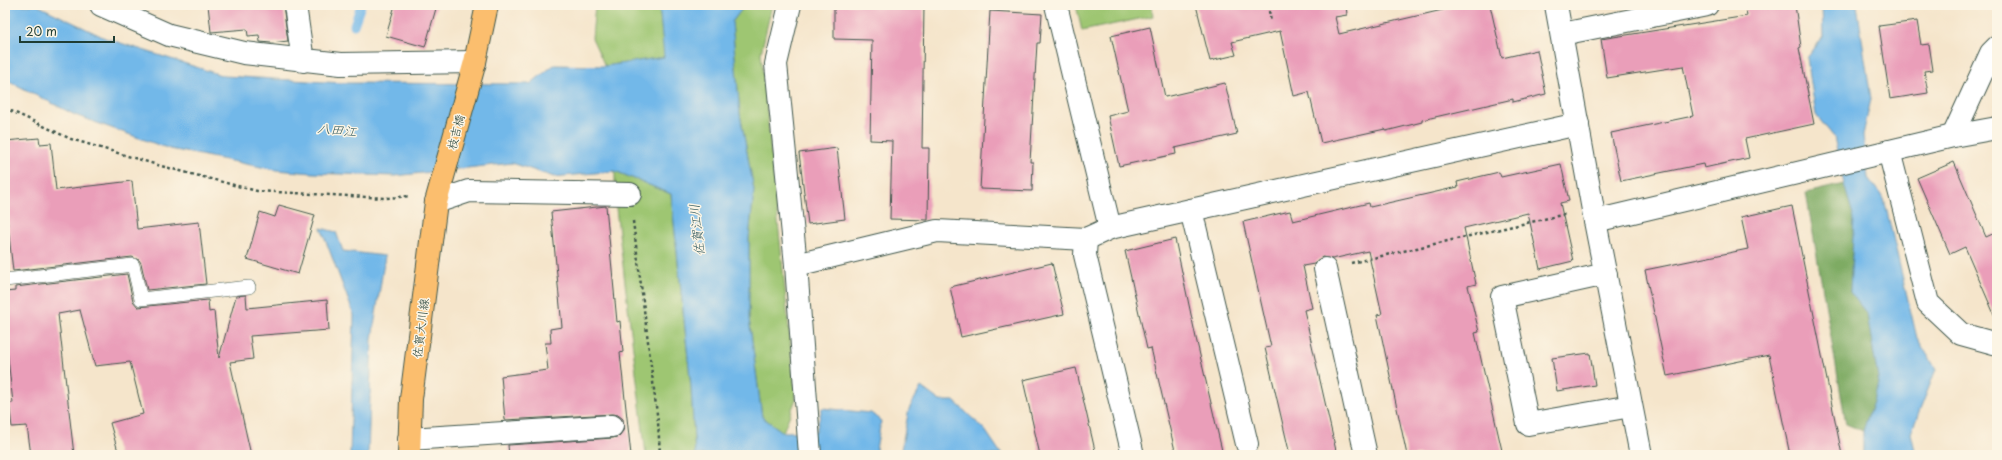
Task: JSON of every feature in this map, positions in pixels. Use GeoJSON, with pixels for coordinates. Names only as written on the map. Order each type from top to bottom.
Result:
{"type":"FeatureCollection","features":[{"type":"Feature","properties":{"kind":"main road"},"geometry":{"type":"LineString","coordinates":[[474,62],[487,5]]}},
{"type":"Feature","properties":{"kind":"main road","name":"枝吉橋"},"geometry":{"type":"LineString","coordinates":[[436,202],[474,62]]}},
{"type":"Feature","properties":{"kind":"main road","name":"佐賀大川線"},"geometry":{"type":"LineString","coordinates":[[409,447],[411,399],[436,202]]}},
{"type":"Feature","properties":{"kind":"street"},"geometry":{"type":"LineString","coordinates":[[101,5],[169,35],[244,53],[303,61],[341,64],[474,62]]}},
{"type":"Feature","properties":{"kind":"street"},"geometry":{"type":"LineString","coordinates":[[295,5],[303,61]]}},
{"type":"Feature","properties":{"kind":"street"},"geometry":{"type":"LineString","coordinates":[[790,5],[776,64],[796,264],[810,455]]}},
{"type":"Feature","properties":{"kind":"street"},"geometry":{"type":"LineString","coordinates":[[1056,5],[1110,228]]}},
{"type":"Feature","properties":{"kind":"street"},"geometry":{"type":"LineString","coordinates":[[1556,5],[1595,221],[1641,455]]}},
{"type":"Feature","properties":{"kind":"street"},"geometry":{"type":"LineString","coordinates":[[1562,34],[1707,5]]}},
{"type":"Feature","properties":{"kind":"street"},"geometry":{"type":"LineString","coordinates":[[1953,136],[1991,53],[1997,47]]}},
{"type":"Feature","properties":{"kind":"street"},"geometry":{"type":"LineString","coordinates":[[796,264],[938,231],[1086,239],[1110,228],[1578,124]]}},
{"type":"Feature","properties":{"kind":"street"},"geometry":{"type":"LineString","coordinates":[[1595,221],[1953,136],[1997,128]]}},
{"type":"Feature","properties":{"kind":"street"},"geometry":{"type":"LineString","coordinates":[[1881,153],[1928,303],[1961,334],[1997,344]]}},
{"type":"Feature","properties":{"kind":"street"},"geometry":{"type":"LineString","coordinates":[[436,202],[469,191],[630,194]]}},
{"type":"Feature","properties":{"kind":"street"},"geometry":{"type":"LineString","coordinates":[[1191,210],[1248,444]]}},
{"type":"Feature","properties":{"kind":"street"},"geometry":{"type":"LineString","coordinates":[[1086,239],[1086,254],[1133,455]]}},
{"type":"Feature","properties":{"kind":"street"},"geometry":{"type":"LineString","coordinates":[[1325,269],[1366,455]]}},
{"type":"Feature","properties":{"kind":"street"},"geometry":{"type":"LineString","coordinates":[[1606,274],[1502,297],[1528,424],[1631,406]]}},
{"type":"Feature","properties":{"kind":"street"},"geometry":{"type":"LineString","coordinates":[[409,447],[612,426]]}},
{"type":"Feature","properties":{"kind":"lane"},"geometry":{"type":"LineString","coordinates":[[5,280],[133,265],[140,299],[249,287]]}},
{"type":"Feature","properties":{"kind":"path"},"geometry":{"type":"LineString","coordinates":[[1268,5],[1271,22]]}},
{"type":"Feature","properties":{"kind":"path"},"geometry":{"type":"LineString","coordinates":[[5,108],[71,139],[161,166],[257,191],[386,198],[407,195],[436,202]]}},
{"type":"Feature","properties":{"kind":"path"},"geometry":{"type":"LineString","coordinates":[[630,194],[658,422],[660,455]]}},
{"type":"Feature","properties":{"kind":"path"},"geometry":{"type":"LineString","coordinates":[[1325,269],[1577,211],[1595,221]]}},
{"type":"Feature","properties":{"kind":"green space"},"geometry":{"type":"Polygon","coordinates":[[[595,5],[659,5],[665,57],[605,66],[592,38],[595,5]]]}},
{"type":"Feature","properties":{"kind":"green space"},"geometry":{"type":"Polygon","coordinates":[[[745,5],[772,5],[761,53],[796,399],[783,432],[762,417],[749,318],[749,238],[754,190],[740,114],[732,22],[745,5]]]}},
{"type":"Feature","properties":{"kind":"green space"},"geometry":{"type":"Polygon","coordinates":[[[1076,5],[1151,5],[1153,16],[1082,31],[1076,5]]]}},
{"type":"Feature","properties":{"kind":"green space"},"geometry":{"type":"Polygon","coordinates":[[[615,171],[671,194],[691,387],[695,455],[646,455],[615,200],[615,171]]]}},
{"type":"Feature","properties":{"kind":"green space"},"geometry":{"type":"Polygon","coordinates":[[[1844,184],[1854,218],[1850,292],[1867,314],[1879,385],[1863,431],[1846,424],[1806,193],[1844,184]]]}},
{"type":"Feature","properties":{"kind":"water"},"geometry":{"type":"Polygon","coordinates":[[[5,5],[37,5],[105,38],[224,76],[342,83],[530,84],[554,65],[605,66],[664,57],[659,5],[745,5],[732,22],[740,114],[754,190],[749,238],[749,318],[762,417],[783,432],[816,431],[822,408],[871,413],[881,421],[875,455],[695,455],[691,387],[671,194],[615,171],[554,177],[512,163],[395,176],[313,173],[276,170],[170,149],[75,115],[5,79],[5,5]]]}},
{"type":"Feature","properties":{"kind":"water"},"geometry":{"type":"Polygon","coordinates":[[[1822,5],[1857,5],[1871,99],[1863,135],[1868,178],[1884,199],[1917,338],[1936,369],[1911,433],[1916,455],[1863,455],[1863,431],[1879,384],[1867,314],[1850,292],[1854,218],[1844,184],[1834,137],[1816,115],[1807,58],[1823,37],[1822,5]]]}},
{"type":"Feature","properties":{"kind":"water"},"geometry":{"type":"Polygon","coordinates":[[[321,228],[336,232],[343,251],[385,256],[372,339],[368,455],[350,455],[354,315],[321,228]]]}},
{"type":"Feature","properties":{"kind":"water"},"geometry":{"type":"Polygon","coordinates":[[[921,387],[940,401],[954,401],[985,430],[1002,455],[900,455],[909,409],[921,387]]]}},
{"type":"Feature","properties":{"kind":"building"},"geometry":{"type":"Polygon","coordinates":[[[208,5],[283,5],[288,41],[271,43],[260,42],[259,35],[248,36],[247,29],[211,32],[208,5]]]}},
{"type":"Feature","properties":{"kind":"building"},"geometry":{"type":"Polygon","coordinates":[[[395,5],[437,5],[425,47],[386,36],[395,5]]]}},
{"type":"Feature","properties":{"kind":"building"},"geometry":{"type":"Polygon","coordinates":[[[834,5],[924,5],[922,148],[929,148],[928,220],[890,219],[892,141],[870,140],[872,40],[834,39],[834,5]]]}},
{"type":"Feature","properties":{"kind":"building"},"geometry":{"type":"Polygon","coordinates":[[[1196,5],[1346,5],[1347,15],[1335,17],[1339,34],[1451,8],[1450,5],[1490,5],[1502,58],[1537,50],[1546,94],[1513,102],[1513,99],[1422,120],[1422,122],[1386,131],[1385,129],[1321,143],[1309,92],[1294,96],[1280,31],[1232,42],[1236,55],[1210,61],[1196,5]]]}},
{"type":"Feature","properties":{"kind":"building"},"geometry":{"type":"Polygon","coordinates":[[[1773,5],[1795,5],[1801,47],[1799,48],[1814,124],[1745,139],[1749,158],[1704,168],[1703,164],[1621,181],[1611,133],[1693,116],[1683,66],[1607,78],[1601,39],[1747,16],[1746,9],[1773,5]]]}},
{"type":"Feature","properties":{"kind":"building"},"geometry":{"type":"Polygon","coordinates":[[[990,11],[1042,14],[1040,43],[1037,43],[1030,162],[1033,162],[1032,191],[980,189],[990,11]]]}},
{"type":"Feature","properties":{"kind":"building"},"geometry":{"type":"Polygon","coordinates":[[[1917,21],[1921,45],[1929,44],[1933,70],[1924,71],[1928,93],[1890,99],[1879,26],[1917,21]]]}},
{"type":"Feature","properties":{"kind":"building"},"geometry":{"type":"Polygon","coordinates":[[[1150,27],[1165,97],[1225,83],[1237,134],[1175,148],[1176,154],[1119,166],[1108,116],[1128,111],[1111,36],[1150,27]]]}},
{"type":"Feature","properties":{"kind":"building"},"geometry":{"type":"Polygon","coordinates":[[[39,138],[40,144],[51,143],[56,190],[132,181],[137,229],[199,222],[206,284],[147,290],[141,263],[139,260],[132,257],[13,271],[5,200],[5,141],[39,138]]]}},
{"type":"Feature","properties":{"kind":"building"},"geometry":{"type":"Polygon","coordinates":[[[837,148],[845,219],[808,224],[799,153],[837,148]]]}},
{"type":"Feature","properties":{"kind":"building"},"geometry":{"type":"Polygon","coordinates":[[[1954,162],[1986,237],[1997,232],[1997,321],[1965,247],[1950,254],[1917,178],[1954,162]]]}},
{"type":"Feature","properties":{"kind":"building"},"geometry":{"type":"Polygon","coordinates":[[[1561,164],[1569,201],[1560,203],[1573,261],[1540,269],[1528,213],[1464,228],[1476,284],[1468,286],[1479,332],[1475,333],[1503,455],[1407,455],[1377,315],[1382,314],[1368,251],[1332,259],[1322,257],[1314,264],[1303,266],[1312,308],[1304,310],[1337,455],[1290,455],[1265,348],[1271,347],[1243,222],[1290,211],[1293,221],[1369,203],[1370,207],[1458,187],[1457,182],[1499,172],[1501,177],[1561,164]]]}},
{"type":"Feature","properties":{"kind":"building"},"geometry":{"type":"Polygon","coordinates":[[[279,205],[315,215],[298,274],[247,259],[260,212],[275,217],[279,205]]]}},
{"type":"Feature","properties":{"kind":"building"},"geometry":{"type":"Polygon","coordinates":[[[606,206],[617,322],[620,321],[623,352],[620,353],[631,455],[509,455],[508,445],[613,438],[619,436],[623,431],[623,419],[618,415],[612,414],[505,420],[501,376],[548,370],[545,343],[551,343],[550,329],[562,327],[551,212],[606,206]]]}},
{"type":"Feature","properties":{"kind":"building"},"geometry":{"type":"Polygon","coordinates":[[[1792,206],[1842,455],[1790,455],[1769,355],[1667,376],[1645,270],[1748,249],[1741,217],[1792,206]]]}},
{"type":"Feature","properties":{"kind":"building"},"geometry":{"type":"Polygon","coordinates":[[[1175,239],[1223,455],[1176,455],[1151,348],[1147,349],[1125,251],[1175,239]]]}},
{"type":"Feature","properties":{"kind":"building"},"geometry":{"type":"Polygon","coordinates":[[[1052,263],[1064,314],[961,337],[950,287],[1052,263]]]}},
{"type":"Feature","properties":{"kind":"building"},"geometry":{"type":"Polygon","coordinates":[[[127,274],[133,301],[138,307],[208,300],[209,312],[214,311],[219,358],[236,296],[246,295],[247,308],[327,300],[329,330],[250,336],[253,359],[230,362],[251,455],[119,455],[110,423],[143,414],[130,362],[95,366],[80,310],[58,314],[74,455],[31,455],[27,426],[12,427],[9,403],[13,403],[5,331],[5,292],[15,291],[15,287],[127,274]]]}},
{"type":"Feature","properties":{"kind":"building"},"geometry":{"type":"Polygon","coordinates":[[[1590,353],[1595,385],[1557,391],[1552,358],[1590,353]]]}},
{"type":"Feature","properties":{"kind":"building"},"geometry":{"type":"Polygon","coordinates":[[[1076,368],[1096,455],[1040,455],[1023,380],[1076,368]]]}},
{"type":"Feature","properties":{"kind":"waterway"},"geometry":{"type":"LineString","coordinates":[[354,25],[361,5]]}},
{"type":"Feature","properties":{"kind":"water label","name":"八田江"},"geometry":{"type":"Point","coordinates":[337,129]}},
{"type":"Feature","properties":{"kind":"water label","name":"佐賀江川"},"geometry":{"type":"Point","coordinates":[696,230]}}]}
